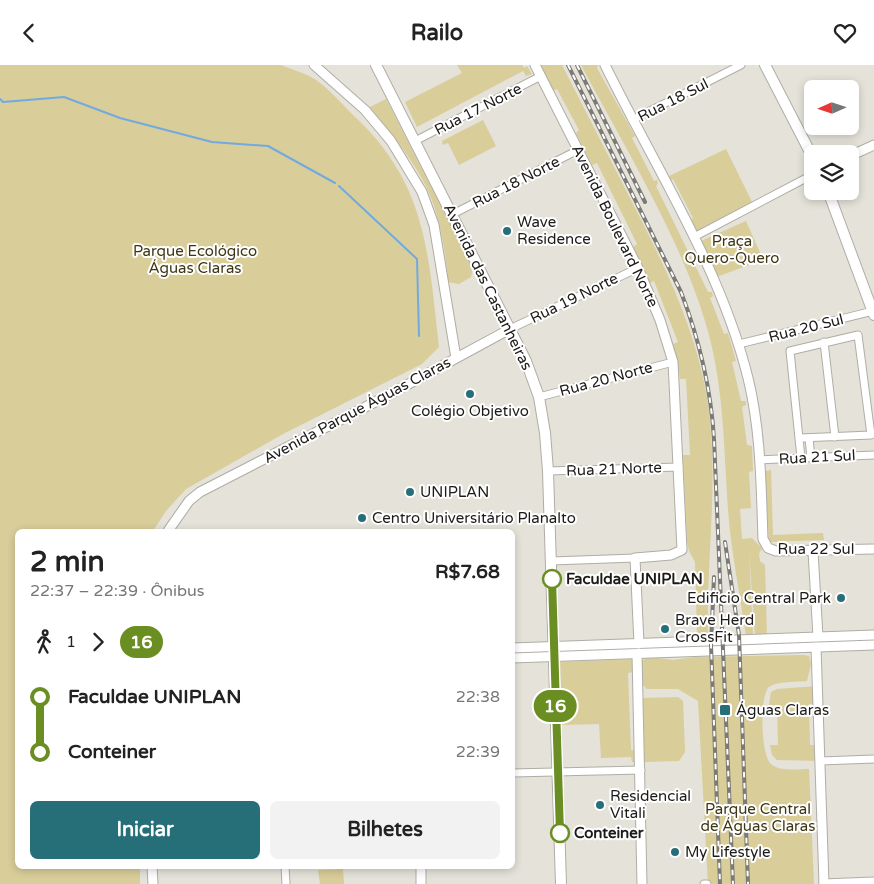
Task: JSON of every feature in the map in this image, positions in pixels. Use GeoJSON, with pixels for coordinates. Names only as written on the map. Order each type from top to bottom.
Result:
{"type":"FeatureCollection","features":[{"type":"Feature","properties":{"kind":"main road"},"geometry":{"type":"LineString","coordinates":[[766,65],[806,145]]}},
{"type":"Feature","properties":{"kind":"main road","name":"Avenida das Castanheiras"},"geometry":{"type":"LineString","coordinates":[[379,66],[526,361],[539,397],[545,433],[548,471],[561,884]]}},
{"type":"Feature","properties":{"kind":"main road"},"geometry":{"type":"LineString","coordinates":[[831,200],[874,313]]}},
{"type":"Feature","properties":{"kind":"street","name":"Avenida Boulevard Norte"},"geometry":{"type":"LineString","coordinates":[[535,65],[638,268],[660,320],[673,361],[682,550],[677,554],[636,558]]}},
{"type":"Feature","properties":{"kind":"street"},"geometry":{"type":"LineString","coordinates":[[605,65],[715,281],[738,344],[754,405],[760,460]]}},
{"type":"Feature","properties":{"kind":"street","name":"Rua 18 Sul"},"geometry":{"type":"LineString","coordinates":[[632,120],[741,65]]}},
{"type":"Feature","properties":{"kind":"street","name":"Avenida Parque Águas Claras"},"geometry":{"type":"LineString","coordinates":[[169,529],[189,501],[200,492],[456,358],[434,225],[422,192],[391,141],[365,110],[318,67]]}},
{"type":"Feature","properties":{"kind":"street","name":"Rua 17 Norte"},"geometry":{"type":"LineString","coordinates":[[415,141],[541,76]]}},
{"type":"Feature","properties":{"kind":"street"},"geometry":{"type":"LineString","coordinates":[[859,152],[874,145]]}},
{"type":"Feature","properties":{"kind":"street","name":"Rua 18 Norte"},"geometry":{"type":"LineString","coordinates":[[453,214],[578,150]]}},
{"type":"Feature","properties":{"kind":"street"},"geometry":{"type":"LineString","coordinates":[[694,237],[804,179]]}},
{"type":"Feature","properties":{"kind":"street","name":"Rua 19 Norte"},"geometry":{"type":"LineString","coordinates":[[510,329],[638,268]]}},
{"type":"Feature","properties":{"kind":"street","name":"Rua 20 Sul"},"geometry":{"type":"LineString","coordinates":[[738,344],[874,313]]}},
{"type":"Feature","properties":{"kind":"street"},"geometry":{"type":"LineString","coordinates":[[456,358],[510,329]]}},
{"type":"Feature","properties":{"kind":"street"},"geometry":{"type":"LineString","coordinates":[[800,438],[871,435],[859,336],[824,342],[790,351],[801,458]]}},
{"type":"Feature","properties":{"kind":"street"},"geometry":{"type":"LineString","coordinates":[[824,342],[835,437]]}},
{"type":"Feature","properties":{"kind":"street","name":"Rua 20 Norte"},"geometry":{"type":"LineString","coordinates":[[539,397],[673,361]]}},
{"type":"Feature","properties":{"kind":"street"},"geometry":{"type":"LineString","coordinates":[[809,438],[811,458]]}},
{"type":"Feature","properties":{"kind":"street","name":"Rua 21 Sul"},"geometry":{"type":"LineString","coordinates":[[760,460],[874,455]]}},
{"type":"Feature","properties":{"kind":"street","name":"Rua 22 Sul"},"geometry":{"type":"LineString","coordinates":[[760,460],[763,539],[768,548],[776,551],[874,549]]}},
{"type":"Feature","properties":{"kind":"street","name":"Rua 21 Norte"},"geometry":{"type":"LineString","coordinates":[[548,471],[679,467]]}},
{"type":"Feature","properties":{"kind":"street"},"geometry":{"type":"LineString","coordinates":[[813,551],[818,637]]}},
{"type":"Feature","properties":{"kind":"street"},"geometry":{"type":"LineString","coordinates":[[552,561],[636,558],[642,884]]}},
{"type":"Feature","properties":{"kind":"street"},"geometry":{"type":"LineString","coordinates":[[638,649],[874,635]]}},
{"type":"Feature","properties":{"kind":"street"},"geometry":{"type":"LineString","coordinates":[[515,657],[553,652],[638,649],[874,645]]}},
{"type":"Feature","properties":{"kind":"street"},"geometry":{"type":"LineString","coordinates":[[816,647],[824,883],[874,881]]}},
{"type":"Feature","properties":{"kind":"street"},"geometry":{"type":"LineString","coordinates":[[515,649],[553,652]]}},
{"type":"Feature","properties":{"kind":"street"},"geometry":{"type":"LineString","coordinates":[[820,761],[874,759]]}},
{"type":"Feature","properties":{"kind":"street"},"geometry":{"type":"LineString","coordinates":[[515,773],[641,770]]}},
{"type":"Feature","properties":{"kind":"street"},"geometry":{"type":"LineString","coordinates":[[152,869],[153,884]]}},
{"type":"Feature","properties":{"kind":"street"},"geometry":{"type":"LineString","coordinates":[[285,869],[286,884]]}},
{"type":"Feature","properties":{"kind":"street"},"geometry":{"type":"LineString","coordinates":[[421,869],[421,884]]}},
{"type":"Feature","properties":{"kind":"green space","name":"Parque Ecológico Águas Claras"},"geometry":{"type":"Polygon","coordinates":[[[0,65],[281,65],[308,75],[326,88],[377,140],[396,166],[410,193],[426,250],[439,347],[422,364],[283,434],[186,489],[166,511],[154,529],[15,529],[15,869],[140,869],[140,884],[0,884],[0,65]]]}},
{"type":"Feature","properties":{"kind":"green space"},"geometry":{"type":"Polygon","coordinates":[[[457,65],[522,65],[524,68],[527,66],[532,74],[526,76],[523,71],[417,127],[405,102],[462,73],[457,65]]]}},
{"type":"Feature","properties":{"kind":"green space"},"geometry":{"type":"Polygon","coordinates":[[[540,65],[562,65],[655,247],[695,345],[702,371],[711,427],[713,486],[708,635],[697,636],[695,562],[689,551],[687,541],[683,455],[690,455],[686,379],[680,379],[673,344],[678,342],[654,281],[650,283],[633,247],[637,244],[597,163],[592,165],[576,133],[579,130],[557,89],[553,91],[540,65]]]}},
{"type":"Feature","properties":{"kind":"green space"},"geometry":{"type":"Polygon","coordinates":[[[581,65],[598,65],[597,68],[635,136],[632,138],[654,181],[657,180],[656,186],[708,292],[712,292],[713,296],[710,298],[724,334],[728,333],[736,361],[732,362],[741,401],[746,401],[746,405],[742,407],[747,445],[752,446],[753,471],[749,472],[751,508],[740,509],[742,539],[752,538],[762,548],[759,554],[760,561],[765,565],[767,637],[755,637],[749,550],[753,636],[746,636],[729,525],[723,423],[718,381],[715,360],[700,305],[671,234],[581,65]]]}},
{"type":"Feature","properties":{"kind":"green space"},"geometry":{"type":"Polygon","coordinates":[[[386,99],[473,268],[471,277],[459,284],[448,282],[439,224],[423,180],[397,141],[368,108],[386,99]]]}},
{"type":"Feature","properties":{"kind":"green space"},"geometry":{"type":"Polygon","coordinates":[[[483,120],[496,146],[459,165],[448,143],[443,145],[442,141],[483,120]]]}},
{"type":"Feature","properties":{"kind":"green space"},"geometry":{"type":"Polygon","coordinates":[[[726,149],[753,204],[696,234],[689,222],[693,218],[673,179],[670,181],[667,177],[726,149]]]}},
{"type":"Feature","properties":{"kind":"green space","name":"Praça Quero-Quero"},"geometry":{"type":"Polygon","coordinates":[[[746,221],[762,257],[760,261],[719,276],[714,273],[701,241],[746,221]]]}},
{"type":"Feature","properties":{"kind":"green space"},"geometry":{"type":"Polygon","coordinates":[[[771,470],[773,535],[823,533],[824,540],[769,542],[765,471],[771,470]]]}},
{"type":"Feature","properties":{"kind":"green space","name":"Parque Central de Águas Claras"},"geometry":{"type":"Polygon","coordinates":[[[809,656],[811,664],[807,681],[782,683],[769,687],[764,701],[762,725],[765,750],[771,764],[784,769],[809,769],[814,884],[708,884],[698,701],[678,689],[647,689],[641,683],[640,661],[651,657],[673,660],[695,657],[809,656]]]}},
{"type":"Feature","properties":{"kind":"green space"},"geometry":{"type":"Polygon","coordinates":[[[632,659],[633,672],[628,673],[631,750],[636,750],[637,762],[632,762],[631,757],[601,758],[599,724],[561,725],[558,662],[632,659]]]}},
{"type":"Feature","properties":{"kind":"green space"},"geometry":{"type":"Polygon","coordinates":[[[817,686],[818,704],[809,704],[810,745],[819,745],[820,761],[777,760],[772,755],[770,745],[778,745],[777,705],[769,705],[771,692],[777,689],[817,686]]]}},
{"type":"Feature","properties":{"kind":"green space"},"geometry":{"type":"Polygon","coordinates":[[[678,697],[683,701],[685,752],[679,761],[644,762],[643,698],[678,697]]]}},
{"type":"Feature","properties":{"kind":"green space"},"geometry":{"type":"Polygon","coordinates":[[[343,869],[344,884],[320,884],[318,870],[343,869]]]}},
{"type":"Feature","properties":{"kind":"waterway"},"geometry":{"type":"LineString","coordinates":[[0,99],[3,102],[64,97],[120,118],[212,142],[268,146],[335,183]]}},
{"type":"Feature","properties":{"kind":"waterway"},"geometry":{"type":"LineString","coordinates":[[339,186],[417,259],[419,336]]}},
{"type":"Feature","properties":{"kind":"railway"},"geometry":{"type":"LineString","coordinates":[[568,65],[681,292],[699,346],[707,383],[714,439],[733,884]]}},
{"type":"Feature","properties":{"kind":"railway"},"geometry":{"type":"LineString","coordinates":[[577,65],[645,202]]}},
{"type":"Feature","properties":{"kind":"railway"},"geometry":{"type":"LineString","coordinates":[[725,542],[739,635],[748,884]]}},
{"type":"Feature","properties":{"kind":"railway"},"geometry":{"type":"LineString","coordinates":[[714,577],[711,645],[720,884]]}},
{"type":"Feature","properties":{"kind":"bus line","name":"16"},"geometry":{"type":"LineString","coordinates":[[552,579],[560,833]]}},
{"type":"Feature","properties":{"kind":"place","name":"Wave Residence"},"geometry":{"type":"Point","coordinates":[507,231]}},
{"type":"Feature","properties":{"kind":"place","name":"Colégio Objetivo"},"geometry":{"type":"Point","coordinates":[470,394]}},
{"type":"Feature","properties":{"kind":"place","name":"UNIPLAN"},"geometry":{"type":"Point","coordinates":[410,492]}},
{"type":"Feature","properties":{"kind":"place","name":"Centro Universitário Planalto"},"geometry":{"type":"Point","coordinates":[362,518]}},
{"type":"Feature","properties":{"kind":"place","name":"Faculdae UNIPLAN"},"geometry":{"type":"Point","coordinates":[552,579]}},
{"type":"Feature","properties":{"kind":"place","name":"Edificio Central Park"},"geometry":{"type":"Point","coordinates":[841,598]}},
{"type":"Feature","properties":{"kind":"place","name":"Brave Herd CrossFit"},"geometry":{"type":"Point","coordinates":[665,629]}},
{"type":"Feature","properties":{"kind":"place","name":"Águas Claras"},"geometry":{"type":"Point","coordinates":[725,710]}},
{"type":"Feature","properties":{"kind":"place","name":"Residencial Vitali"},"geometry":{"type":"Point","coordinates":[600,805]}},
{"type":"Feature","properties":{"kind":"place","name":"Conteiner"},"geometry":{"type":"Point","coordinates":[560,833]}},
{"type":"Feature","properties":{"kind":"place","name":"My Lifestyle"},"geometry":{"type":"Point","coordinates":[675,852]}}]}
